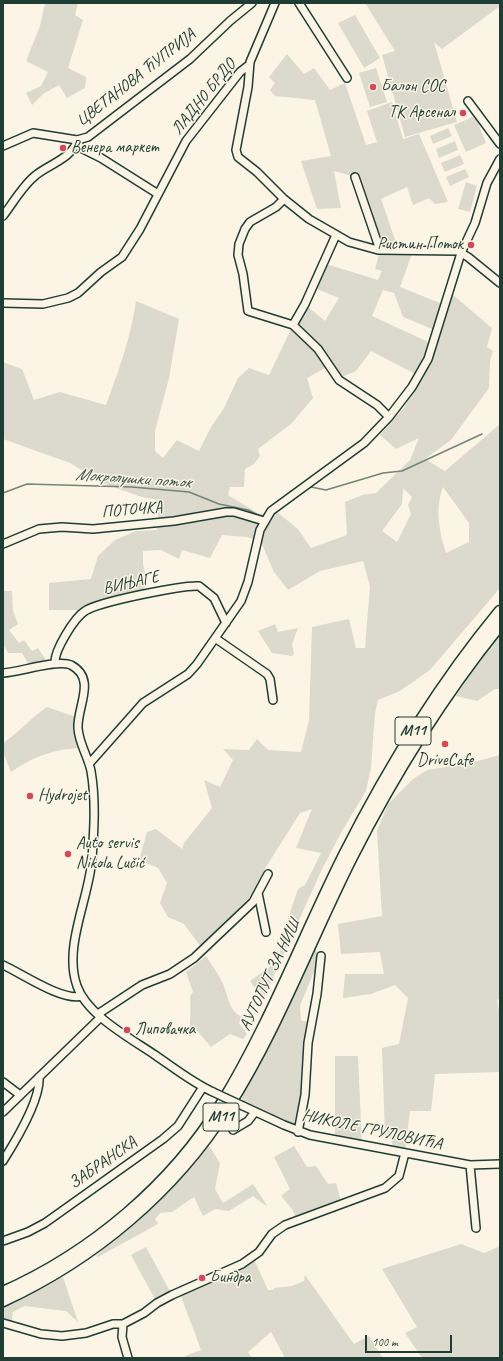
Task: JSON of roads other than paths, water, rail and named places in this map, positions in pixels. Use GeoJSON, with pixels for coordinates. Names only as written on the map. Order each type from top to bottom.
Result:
{"type":"FeatureCollection","features":[{"type":"Feature","properties":{"kind":"highway","name":"АУТОПУТ ЗА НИШ"},"geometry":{"type":"LineString","coordinates":[[3,1292],[51,1268],[111,1226],[167,1174],[212,1118],[262,1029],[344,856],[384,778],[419,721],[462,660],[500,611]]}},
{"type":"Feature","properties":{"kind":"highway","name":"АУТОПУТ ЗА НИШ"},"geometry":{"type":"LineString","coordinates":[[3,1301],[63,1269],[122,1226],[163,1189],[208,1136],[228,1106],[264,1043],[351,858],[396,774],[444,698],[500,625]]}},
{"type":"Feature","properties":{"kind":"street","name":"ЦВЕТАНОВА ЋУПРИЈА"},"geometry":{"type":"LineString","coordinates":[[3,146],[33,133],[77,140],[93,134],[173,72],[252,3]]}},
{"type":"Feature","properties":{"kind":"street","name":"ЛАДНО БРДО"},"geometry":{"type":"LineString","coordinates":[[3,303],[43,304],[56,302],[78,293],[127,251],[186,141],[240,72],[250,65],[251,56],[275,3]]}},
{"type":"Feature","properties":{"kind":"street"},"geometry":{"type":"LineString","coordinates":[[299,3],[347,78]]}},
{"type":"Feature","properties":{"kind":"street"},"geometry":{"type":"LineString","coordinates":[[250,65],[248,87],[236,150],[237,155],[257,172],[284,199],[309,218],[336,235],[362,247],[380,250],[454,251],[461,253],[500,283]]}},
{"type":"Feature","properties":{"kind":"street"},"geometry":{"type":"LineString","coordinates":[[468,101],[500,144]]}},
{"type":"Feature","properties":{"kind":"street"},"geometry":{"type":"LineString","coordinates":[[77,140],[80,147],[101,158],[158,194]]}},
{"type":"Feature","properties":{"kind":"street"},"geometry":{"type":"LineString","coordinates":[[3,216],[33,177],[69,152],[75,146],[77,140]]}},
{"type":"Feature","properties":{"kind":"street"},"geometry":{"type":"LineString","coordinates":[[89,764],[143,703],[192,671],[241,601],[246,588],[264,521],[275,507],[364,443],[389,417],[412,387],[426,362],[461,253],[475,223],[487,183],[500,159]]}},
{"type":"Feature","properties":{"kind":"street"},"geometry":{"type":"LineString","coordinates":[[355,177],[380,250]]}},
{"type":"Feature","properties":{"kind":"street"},"geometry":{"type":"LineString","coordinates":[[284,199],[276,207],[254,219],[247,226],[239,244],[238,255],[243,274],[248,311],[293,325],[318,349],[339,380],[377,405],[389,417]]}},
{"type":"Feature","properties":{"kind":"street"},"geometry":{"type":"LineString","coordinates":[[293,325],[302,310],[336,235]]}},
{"type":"Feature","properties":{"kind":"street","name":"ПОТОЧКА"},"geometry":{"type":"LineString","coordinates":[[3,544],[39,529],[62,527],[93,529],[174,521],[226,512],[234,512],[264,521]]}},
{"type":"Feature","properties":{"kind":"street","name":"ВИЊАГЕ"},"geometry":{"type":"LineString","coordinates":[[55,663],[55,656],[76,620],[85,611],[103,604],[183,587],[199,586],[214,598],[226,623]]}},
{"type":"Feature","properties":{"kind":"street"},"geometry":{"type":"LineString","coordinates":[[215,638],[268,674],[273,700]]}},
{"type":"Feature","properties":{"kind":"street"},"geometry":{"type":"LineString","coordinates":[[3,673],[22,671],[63,662],[78,670],[84,678],[85,691],[78,730],[82,748],[89,764],[94,802],[92,859],[73,959],[76,983],[82,996],[100,1016],[203,1087]]}},
{"type":"Feature","properties":{"kind":"street"},"geometry":{"type":"LineString","coordinates":[[3,1112],[100,1016],[142,985],[170,974],[194,958],[244,912],[258,893],[268,874]]}},
{"type":"Feature","properties":{"kind":"street"},"geometry":{"type":"LineString","coordinates":[[258,893],[266,932]]}},
{"type":"Feature","properties":{"kind":"street"},"geometry":{"type":"LineString","coordinates":[[298,1132],[303,1108],[308,1044],[317,994],[321,956]]}},
{"type":"Feature","properties":{"kind":"street"},"geometry":{"type":"LineString","coordinates":[[3,965],[49,989],[70,996],[82,996]]}},
{"type":"Feature","properties":{"kind":"street"},"geometry":{"type":"LineString","coordinates":[[3,1161],[25,1122],[37,1093],[39,1077]]}},
{"type":"Feature","properties":{"kind":"street"},"geometry":{"type":"LineString","coordinates":[[3,1082],[20,1095]]}},
{"type":"Feature","properties":{"kind":"street","name":"НИКОЛЕ ГРУЛОВИЋА"},"geometry":{"type":"LineString","coordinates":[[203,1087],[298,1132],[470,1165],[500,1164]]}},
{"type":"Feature","properties":{"kind":"street","name":"ЗАБРАНСКА"},"geometry":{"type":"LineString","coordinates":[[3,1241],[28,1232],[45,1223],[163,1139],[178,1126],[203,1087]]}},
{"type":"Feature","properties":{"kind":"street"},"geometry":{"type":"LineString","coordinates":[[233,1130],[248,1121],[255,1112]]}},
{"type":"Feature","properties":{"kind":"street"},"geometry":{"type":"LineString","coordinates":[[3,1323],[41,1334],[62,1336],[86,1333],[113,1324],[122,1324],[144,1313],[172,1294],[242,1264],[259,1252],[272,1234],[285,1226],[385,1188],[399,1176],[405,1153]]}},
{"type":"Feature","properties":{"kind":"street"},"geometry":{"type":"LineString","coordinates":[[470,1165],[476,1228]]}},
{"type":"Feature","properties":{"kind":"street"},"geometry":{"type":"LineString","coordinates":[[122,1324],[122,1337],[128,1358]]}},
{"type":"Feature","properties":{"kind":"waterway","name":"Мокролушки поток"},"geometry":{"type":"LineString","coordinates":[[311,487],[326,490],[383,473],[402,471],[482,434]]}},
{"type":"Feature","properties":{"kind":"waterway","name":"Мокролушки поток"},"geometry":{"type":"LineString","coordinates":[[3,493],[27,484],[132,487],[189,492],[219,504],[248,510],[260,516]]}},
{"type":"Feature","properties":{"kind":"place","name":"Балон СОС"},"geometry":{"type":"Point","coordinates":[373,87]}},
{"type":"Feature","properties":{"kind":"place","name":"ТК Арсенал"},"geometry":{"type":"Point","coordinates":[463,113]}},
{"type":"Feature","properties":{"kind":"place","name":"Венера маркет"},"geometry":{"type":"Point","coordinates":[63,148]}},
{"type":"Feature","properties":{"kind":"place","name":"Ристин Поток"},"geometry":{"type":"Point","coordinates":[471,245]}},
{"type":"Feature","properties":{"kind":"place","name":"DriveCafe"},"geometry":{"type":"Point","coordinates":[445,744]}},
{"type":"Feature","properties":{"kind":"place","name":"Hydrojet"},"geometry":{"type":"Point","coordinates":[30,796]}},
{"type":"Feature","properties":{"kind":"place","name":"Auto servis Nikola Lučić"},"geometry":{"type":"Point","coordinates":[68,854]}},
{"type":"Feature","properties":{"kind":"place","name":"Липовачка"},"geometry":{"type":"Point","coordinates":[127,1030]}},
{"type":"Feature","properties":{"kind":"place","name":"Биндра"},"geometry":{"type":"Point","coordinates":[202,1278]}}]}
